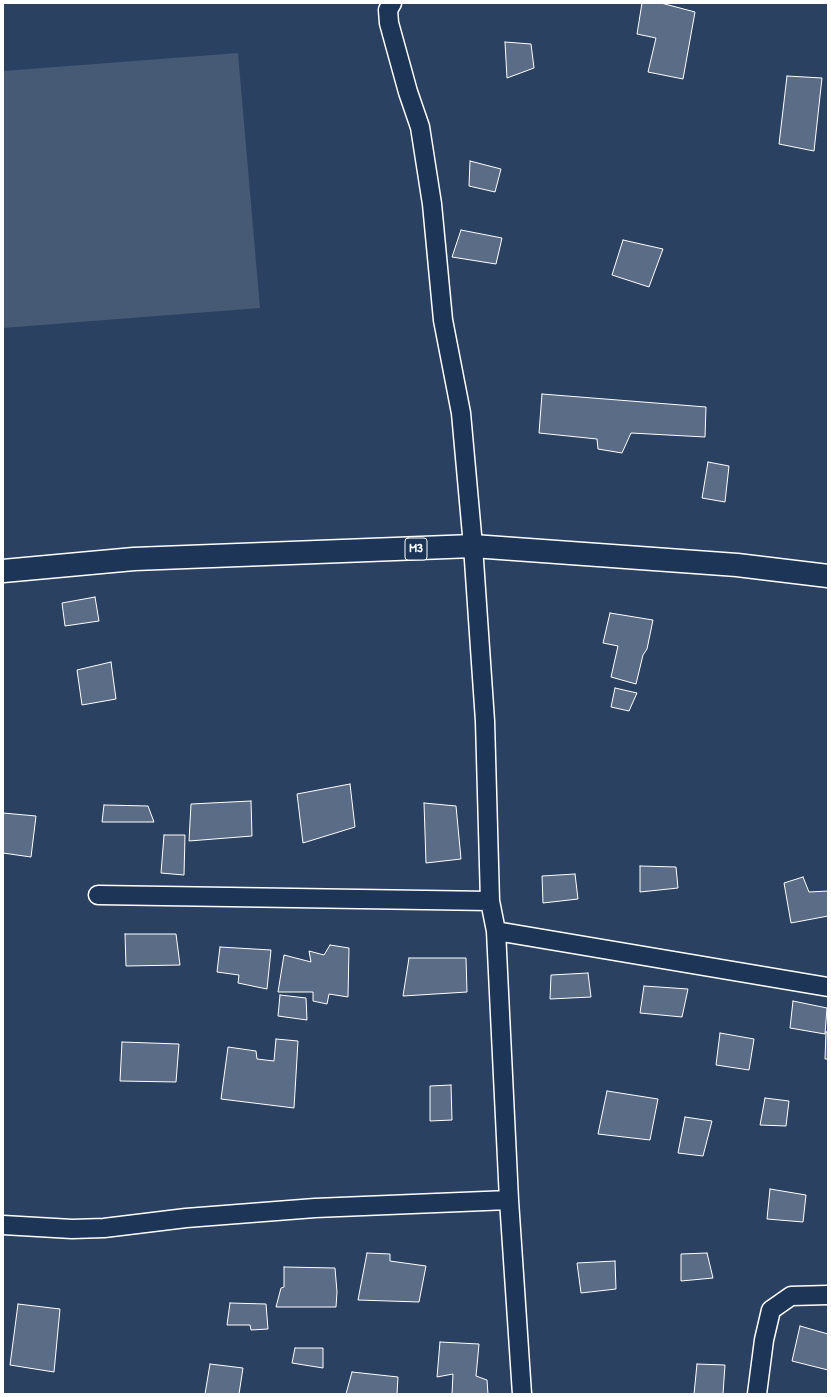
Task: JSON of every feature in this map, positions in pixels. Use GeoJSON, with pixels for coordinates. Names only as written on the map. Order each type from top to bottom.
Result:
{"type":"FeatureCollection","features":[{"type":"Feature","properties":{"kind":"main road","name":"M3"},"geometry":{"type":"LineString","coordinates":[[3,571],[134,559],[473,546],[737,565],[828,576]]}},
{"type":"Feature","properties":{"kind":"street"},"geometry":{"type":"LineString","coordinates":[[392,3],[388,10],[389,23],[408,92],[420,127],[432,204],[443,320],[461,413],[473,546],[485,721],[490,901],[496,931],[509,1200],[522,1394]]}},
{"type":"Feature","properties":{"kind":"street"},"geometry":{"type":"LineString","coordinates":[[98,895],[490,901]]}},
{"type":"Feature","properties":{"kind":"street"},"geometry":{"type":"LineString","coordinates":[[496,931],[828,988]]}},
{"type":"Feature","properties":{"kind":"street"},"geometry":{"type":"LineString","coordinates":[[3,1225],[72,1229],[104,1228],[186,1218],[308,1209],[509,1200]]}},
{"type":"Feature","properties":{"kind":"street"},"geometry":{"type":"LineString","coordinates":[[757,1394],[764,1340],[771,1310],[791,1296],[828,1295]]}},
{"type":"Feature","properties":{"kind":"shaded area"},"geometry":{"type":"Polygon","coordinates":[[[238,53],[260,308],[3,328],[3,71],[238,53]]]}},
{"type":"Feature","properties":{"kind":"building"},"geometry":{"type":"Polygon","coordinates":[[[642,3],[661,3],[695,12],[683,79],[648,72],[656,38],[637,34],[642,3]]]}},
{"type":"Feature","properties":{"kind":"building"},"geometry":{"type":"Polygon","coordinates":[[[505,42],[531,44],[534,68],[507,78],[505,42]]]}},
{"type":"Feature","properties":{"kind":"building"},"geometry":{"type":"Polygon","coordinates":[[[787,76],[822,78],[814,151],[779,144],[787,76]]]}},
{"type":"Feature","properties":{"kind":"building"},"geometry":{"type":"Polygon","coordinates":[[[470,161],[501,169],[495,192],[469,186],[470,161]]]}},
{"type":"Feature","properties":{"kind":"building"},"geometry":{"type":"Polygon","coordinates":[[[461,230],[502,238],[496,264],[452,257],[461,230]]]}},
{"type":"Feature","properties":{"kind":"building"},"geometry":{"type":"Polygon","coordinates":[[[623,240],[663,249],[649,287],[612,275],[623,240]]]}},
{"type":"Feature","properties":{"kind":"building"},"geometry":{"type":"Polygon","coordinates":[[[542,394],[706,407],[705,437],[631,433],[622,453],[598,449],[597,439],[539,433],[542,394]]]}},
{"type":"Feature","properties":{"kind":"building"},"geometry":{"type":"Polygon","coordinates":[[[708,462],[729,466],[725,502],[702,498],[708,462]]]}},
{"type":"Feature","properties":{"kind":"building"},"geometry":{"type":"Polygon","coordinates":[[[95,597],[99,621],[65,626],[62,603],[95,597]]]}},
{"type":"Feature","properties":{"kind":"building"},"geometry":{"type":"Polygon","coordinates":[[[610,613],[653,620],[647,649],[643,655],[636,684],[611,677],[618,646],[603,643],[610,613]]]}},
{"type":"Feature","properties":{"kind":"building"},"geometry":{"type":"Polygon","coordinates":[[[111,662],[116,699],[82,705],[77,670],[111,662]]]}},
{"type":"Feature","properties":{"kind":"building"},"geometry":{"type":"Polygon","coordinates":[[[615,688],[637,693],[629,711],[611,707],[615,688]]]}},
{"type":"Feature","properties":{"kind":"building"},"geometry":{"type":"Polygon","coordinates":[[[350,784],[355,827],[303,843],[297,794],[350,784]]]}},
{"type":"Feature","properties":{"kind":"building"},"geometry":{"type":"Polygon","coordinates":[[[251,801],[252,836],[189,841],[191,804],[251,801]]]}},
{"type":"Feature","properties":{"kind":"building"},"geometry":{"type":"Polygon","coordinates":[[[424,803],[456,806],[461,859],[426,863],[424,803]]]}},
{"type":"Feature","properties":{"kind":"building"},"geometry":{"type":"Polygon","coordinates":[[[104,805],[148,806],[154,822],[102,822],[104,805]]]}},
{"type":"Feature","properties":{"kind":"building"},"geometry":{"type":"Polygon","coordinates":[[[3,813],[36,816],[31,857],[3,853],[3,813]]]}},
{"type":"Feature","properties":{"kind":"building"},"geometry":{"type":"Polygon","coordinates":[[[164,835],[185,835],[184,875],[161,873],[164,835]]]}},
{"type":"Feature","properties":{"kind":"building"},"geometry":{"type":"Polygon","coordinates":[[[640,866],[676,867],[678,888],[640,892],[640,866]]]}},
{"type":"Feature","properties":{"kind":"building"},"geometry":{"type":"Polygon","coordinates":[[[575,874],[578,899],[543,903],[542,876],[575,874]]]}},
{"type":"Feature","properties":{"kind":"building"},"geometry":{"type":"Polygon","coordinates":[[[803,877],[809,892],[828,891],[828,916],[791,923],[784,883],[803,877]]]}},
{"type":"Feature","properties":{"kind":"building"},"geometry":{"type":"Polygon","coordinates":[[[125,934],[176,934],[180,965],[126,966],[125,934]]]}},
{"type":"Feature","properties":{"kind":"building"},"geometry":{"type":"Polygon","coordinates":[[[330,945],[349,948],[348,997],[329,994],[327,1004],[313,1001],[313,992],[278,992],[284,955],[311,962],[309,951],[324,955],[330,945]]]}},
{"type":"Feature","properties":{"kind":"building"},"geometry":{"type":"Polygon","coordinates":[[[220,947],[271,950],[267,989],[238,983],[239,975],[217,972],[220,947]]]}},
{"type":"Feature","properties":{"kind":"building"},"geometry":{"type":"Polygon","coordinates":[[[409,958],[466,958],[467,992],[403,996],[409,958]]]}},
{"type":"Feature","properties":{"kind":"building"},"geometry":{"type":"Polygon","coordinates":[[[588,973],[591,997],[550,999],[551,975],[588,973]]]}},
{"type":"Feature","properties":{"kind":"building"},"geometry":{"type":"Polygon","coordinates":[[[644,986],[688,989],[682,1017],[640,1013],[644,986]]]}},
{"type":"Feature","properties":{"kind":"building"},"geometry":{"type":"Polygon","coordinates":[[[280,995],[306,998],[307,1020],[278,1016],[280,995]]]}},
{"type":"Feature","properties":{"kind":"building"},"geometry":{"type":"Polygon","coordinates":[[[793,1001],[827,1008],[825,1034],[790,1028],[793,1001]]]}},
{"type":"Feature","properties":{"kind":"building"},"geometry":{"type":"Polygon","coordinates":[[[826,1032],[828,1032],[828,1059],[825,1059],[826,1032]]]}},
{"type":"Feature","properties":{"kind":"building"},"geometry":{"type":"Polygon","coordinates":[[[720,1033],[754,1039],[749,1070],[716,1065],[720,1033]]]}},
{"type":"Feature","properties":{"kind":"building"},"geometry":{"type":"Polygon","coordinates":[[[276,1039],[298,1041],[294,1108],[221,1099],[228,1047],[256,1051],[257,1059],[274,1061],[276,1039]]]}},
{"type":"Feature","properties":{"kind":"building"},"geometry":{"type":"Polygon","coordinates":[[[122,1042],[179,1044],[176,1082],[120,1081],[122,1042]]]}},
{"type":"Feature","properties":{"kind":"building"},"geometry":{"type":"Polygon","coordinates":[[[451,1085],[452,1120],[430,1121],[430,1086],[451,1085]]]}},
{"type":"Feature","properties":{"kind":"building"},"geometry":{"type":"Polygon","coordinates":[[[607,1091],[658,1099],[650,1140],[598,1134],[607,1091]]]}},
{"type":"Feature","properties":{"kind":"building"},"geometry":{"type":"Polygon","coordinates":[[[765,1098],[789,1101],[786,1126],[760,1125],[765,1098]]]}},
{"type":"Feature","properties":{"kind":"building"},"geometry":{"type":"Polygon","coordinates":[[[685,1117],[712,1121],[703,1156],[678,1153],[685,1117]]]}},
{"type":"Feature","properties":{"kind":"building"},"geometry":{"type":"Polygon","coordinates":[[[770,1189],[806,1195],[803,1222],[767,1219],[770,1189]]]}},
{"type":"Feature","properties":{"kind":"building"},"geometry":{"type":"Polygon","coordinates":[[[367,1253],[390,1254],[390,1261],[426,1266],[419,1302],[358,1300],[367,1253]]]}},
{"type":"Feature","properties":{"kind":"building"},"geometry":{"type":"Polygon","coordinates":[[[707,1253],[713,1278],[681,1281],[681,1254],[707,1253]]]}},
{"type":"Feature","properties":{"kind":"building"},"geometry":{"type":"Polygon","coordinates":[[[615,1261],[616,1289],[581,1293],[577,1263],[615,1261]]]}},
{"type":"Feature","properties":{"kind":"building"},"geometry":{"type":"Polygon","coordinates":[[[284,1267],[335,1268],[337,1292],[336,1307],[276,1307],[281,1288],[284,1287],[284,1267]]]}},
{"type":"Feature","properties":{"kind":"building"},"geometry":{"type":"Polygon","coordinates":[[[230,1303],[266,1304],[268,1329],[251,1330],[250,1325],[227,1325],[230,1303]]]}},
{"type":"Feature","properties":{"kind":"building"},"geometry":{"type":"Polygon","coordinates":[[[18,1304],[60,1309],[54,1372],[10,1365],[18,1304]]]}},
{"type":"Feature","properties":{"kind":"building"},"geometry":{"type":"Polygon","coordinates":[[[800,1326],[828,1334],[828,1370],[792,1361],[800,1326]]]}},
{"type":"Feature","properties":{"kind":"building"},"geometry":{"type":"Polygon","coordinates":[[[440,1342],[479,1344],[476,1376],[487,1380],[488,1394],[452,1394],[453,1374],[437,1377],[440,1342]]]}},
{"type":"Feature","properties":{"kind":"building"},"geometry":{"type":"Polygon","coordinates":[[[295,1348],[323,1348],[323,1368],[292,1363],[295,1348]]]}},
{"type":"Feature","properties":{"kind":"building"},"geometry":{"type":"Polygon","coordinates":[[[210,1364],[243,1368],[239,1394],[205,1394],[210,1364]]]}},
{"type":"Feature","properties":{"kind":"building"},"geometry":{"type":"Polygon","coordinates":[[[697,1364],[725,1365],[723,1394],[694,1394],[697,1364]]]}},
{"type":"Feature","properties":{"kind":"building"},"geometry":{"type":"Polygon","coordinates":[[[352,1372],[398,1377],[397,1394],[346,1394],[352,1372]]]}}]}
